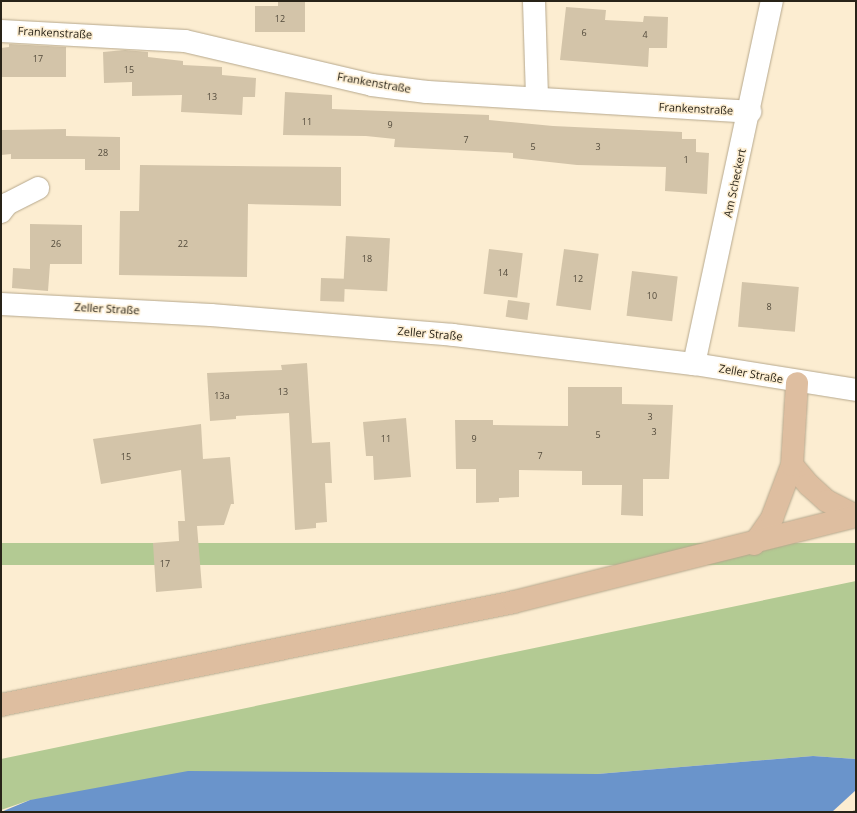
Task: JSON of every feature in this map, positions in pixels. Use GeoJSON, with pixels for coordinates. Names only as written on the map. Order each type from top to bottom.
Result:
{"type":"FeatureCollection","features":[{"type":"Feature","properties":{"kind":"main road"},"geometry":{"type":"LineString","coordinates":[[754,544],[772,518],[792,465],[797,383]]}},
{"type":"Feature","properties":{"kind":"main road"},"geometry":{"type":"LineString","coordinates":[[792,465],[808,485],[827,500],[856,516]]}},
{"type":"Feature","properties":{"kind":"main road"},"geometry":{"type":"LineString","coordinates":[[1,705],[514,602],[754,544],[856,516]]}},
{"type":"Feature","properties":{"kind":"street"},"geometry":{"type":"LineString","coordinates":[[534,1],[537,98]]}},
{"type":"Feature","properties":{"kind":"street","name":"Am Scheckert"},"geometry":{"type":"LineString","coordinates":[[694,364],[750,112],[772,1]]}},
{"type":"Feature","properties":{"kind":"street","name":"Frankenstraße"},"geometry":{"type":"LineString","coordinates":[[1,31],[185,41],[372,85],[427,92],[750,112]]}},
{"type":"Feature","properties":{"kind":"street"},"geometry":{"type":"LineString","coordinates":[[1,212],[7,204],[38,188]]}},
{"type":"Feature","properties":{"kind":"street","name":"Zeller Straße"},"geometry":{"type":"LineString","coordinates":[[1,304],[211,315],[453,335],[694,364],[797,383],[856,390]]}},
{"type":"Feature","properties":{"kind":"green space"},"geometry":{"type":"Polygon","coordinates":[[[1,543],[856,543],[856,565],[1,565],[1,543]]]}},
{"type":"Feature","properties":{"kind":"green space"},"geometry":{"type":"Polygon","coordinates":[[[856,581],[856,759],[813,756],[597,774],[30,800],[1,810],[1,759],[856,581]]]}},
{"type":"Feature","properties":{"kind":"water"},"geometry":{"type":"Polygon","coordinates":[[[813,756],[856,759],[856,812],[1,812],[30,800],[188,771],[597,774],[813,756]]]}},
{"type":"Feature","properties":{"kind":"pier"},"geometry":{"type":"Polygon","coordinates":[[[856,790],[856,812],[832,812],[856,790]]]}},
{"type":"Feature","properties":{"kind":"building"},"geometry":{"type":"Polygon","coordinates":[[[278,1],[305,1],[305,32],[255,32],[255,6],[278,6],[278,1]]]}},
{"type":"Feature","properties":{"kind":"building"},"geometry":{"type":"Polygon","coordinates":[[[566,7],[606,10],[605,20],[643,22],[644,16],[668,17],[667,48],[649,48],[648,67],[560,60],[566,7]]]}},
{"type":"Feature","properties":{"kind":"building"},"geometry":{"type":"Polygon","coordinates":[[[9,44],[66,47],[66,77],[1,77],[1,48],[9,47],[9,44]]]}},
{"type":"Feature","properties":{"kind":"building"},"geometry":{"type":"Polygon","coordinates":[[[125,50],[148,52],[148,57],[183,61],[183,65],[222,67],[222,75],[256,78],[255,97],[243,97],[242,115],[181,112],[182,95],[132,96],[132,82],[104,83],[103,52],[125,50]]]}},
{"type":"Feature","properties":{"kind":"building"},"geometry":{"type":"Polygon","coordinates":[[[285,92],[332,95],[332,109],[489,115],[489,120],[553,126],[682,132],[682,139],[696,139],[696,152],[709,153],[707,194],[665,191],[666,167],[577,165],[513,158],[513,153],[394,147],[395,139],[366,136],[283,135],[285,92]]]}},
{"type":"Feature","properties":{"kind":"building"},"geometry":{"type":"Polygon","coordinates":[[[66,129],[66,136],[120,137],[120,170],[85,170],[85,159],[11,159],[11,154],[1,155],[1,130],[66,129]]]}},
{"type":"Feature","properties":{"kind":"building"},"geometry":{"type":"Polygon","coordinates":[[[140,165],[341,167],[341,206],[248,204],[247,277],[119,275],[120,211],[139,211],[140,165]]]}},
{"type":"Feature","properties":{"kind":"building"},"geometry":{"type":"Polygon","coordinates":[[[30,224],[82,225],[82,264],[50,264],[48,291],[12,288],[13,268],[30,269],[30,224]]]}},
{"type":"Feature","properties":{"kind":"building"},"geometry":{"type":"Polygon","coordinates":[[[346,236],[390,238],[387,291],[343,289],[346,236]]]}},
{"type":"Feature","properties":{"kind":"building"},"geometry":{"type":"Polygon","coordinates":[[[489,249],[523,253],[517,298],[484,294],[489,249]]]}},
{"type":"Feature","properties":{"kind":"building"},"geometry":{"type":"Polygon","coordinates":[[[564,249],[599,254],[591,310],[556,305],[564,249]]]}},
{"type":"Feature","properties":{"kind":"building"},"geometry":{"type":"Polygon","coordinates":[[[632,271],[678,277],[672,321],[627,316],[632,271]]]}},
{"type":"Feature","properties":{"kind":"building"},"geometry":{"type":"Polygon","coordinates":[[[321,278],[345,279],[344,302],[320,301],[321,278]]]}},
{"type":"Feature","properties":{"kind":"building"},"geometry":{"type":"Polygon","coordinates":[[[742,282],[799,287],[795,332],[738,327],[742,282]]]}},
{"type":"Feature","properties":{"kind":"building"},"geometry":{"type":"Polygon","coordinates":[[[508,300],[530,303],[527,320],[506,317],[508,300]]]}},
{"type":"Feature","properties":{"kind":"building"},"geometry":{"type":"Polygon","coordinates":[[[307,363],[312,443],[330,442],[332,483],[325,483],[327,522],[316,523],[316,528],[295,530],[289,413],[236,416],[236,419],[210,421],[207,373],[282,370],[281,365],[307,363]]]}},
{"type":"Feature","properties":{"kind":"building"},"geometry":{"type":"Polygon","coordinates":[[[568,387],[622,387],[622,404],[673,405],[669,479],[643,479],[643,516],[621,515],[622,485],[582,485],[582,471],[519,470],[519,497],[499,498],[499,502],[476,503],[476,469],[456,469],[455,420],[493,420],[493,425],[568,426],[568,387]]]}},
{"type":"Feature","properties":{"kind":"building"},"geometry":{"type":"Polygon","coordinates":[[[406,418],[411,477],[374,480],[373,456],[366,456],[363,422],[406,418]]]}},
{"type":"Feature","properties":{"kind":"building"},"geometry":{"type":"Polygon","coordinates":[[[201,424],[203,459],[230,457],[234,504],[231,504],[224,525],[197,526],[202,588],[156,592],[153,543],[179,541],[178,521],[185,521],[181,470],[101,484],[93,439],[201,424]]]}}]}
